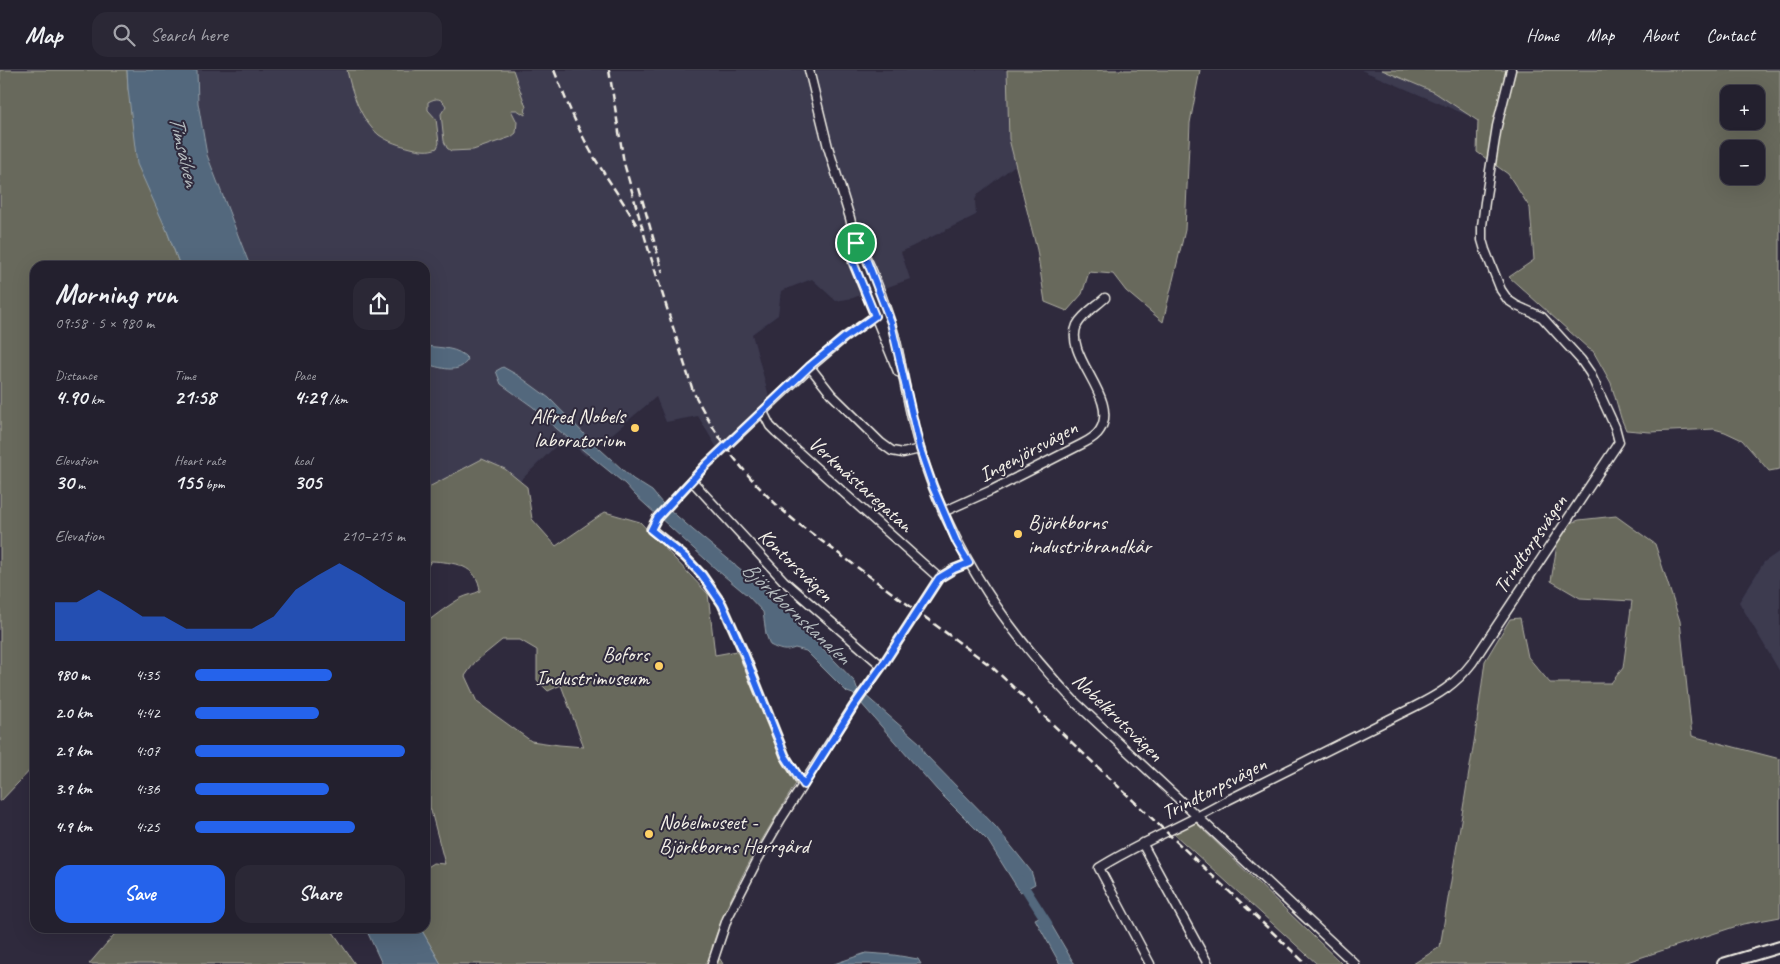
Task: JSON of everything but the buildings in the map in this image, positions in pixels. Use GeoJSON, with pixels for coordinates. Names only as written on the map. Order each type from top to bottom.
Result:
{"type":"FeatureCollection","features":[{"type":"Feature","properties":{"kind":"street"},"geometry":{"type":"LineString","coordinates":[[809,70],[828,147],[856,243],[864,253],[872,290],[875,316],[906,391]]}},
{"type":"Feature","properties":{"kind":"street","name":"Trindtorpsvägen"},"geometry":{"type":"LineString","coordinates":[[1150,964],[1098,868],[1142,843],[1198,818],[1237,796],[1414,708],[1440,694],[1455,683],[1472,663],[1619,442],[1615,427],[1590,373],[1581,360],[1542,317],[1508,300],[1498,282],[1482,240],[1485,202],[1497,126],[1511,70]]}},
{"type":"Feature","properties":{"kind":"street"},"geometry":{"type":"LineString","coordinates":[[856,243],[853,262],[872,290],[896,340],[906,391]]}},
{"type":"Feature","properties":{"kind":"street","name":"Ingenjörsvägen"},"geometry":{"type":"LineString","coordinates":[[943,512],[992,490],[1082,444],[1093,438],[1100,430],[1104,420],[1104,410],[1101,399],[1078,349],[1076,337],[1077,325],[1105,298]]}},
{"type":"Feature","properties":{"kind":"street"},"geometry":{"type":"LineString","coordinates":[[804,785],[785,756],[744,653],[722,604],[685,557],[651,530],[657,518],[706,465],[810,366],[875,316]]}},
{"type":"Feature","properties":{"kind":"street"},"geometry":{"type":"LineString","coordinates":[[810,366],[831,394],[881,443],[892,451],[898,452],[920,449]]}},
{"type":"Feature","properties":{"kind":"street","name":"Nobelkrutsvägen"},"geometry":{"type":"LineString","coordinates":[[906,391],[920,449],[943,512],[957,543],[1006,621],[1043,668],[1075,702],[1355,964]]}},
{"type":"Feature","properties":{"kind":"street","name":"Verkmästaregatan"},"geometry":{"type":"LineString","coordinates":[[763,412],[770,426],[776,432],[939,578]]}},
{"type":"Feature","properties":{"kind":"street","name":"Kontorsvägen"},"geometry":{"type":"LineString","coordinates":[[692,481],[779,576],[882,666]]}},
{"type":"Feature","properties":{"kind":"street"},"geometry":{"type":"LineString","coordinates":[[712,964],[726,919],[768,840],[853,707],[939,578],[969,563]]}},
{"type":"Feature","properties":{"kind":"street"},"geometry":{"type":"LineString","coordinates":[[1142,843],[1208,964]]}},
{"type":"Feature","properties":{"kind":"street"},"geometry":{"type":"LineString","coordinates":[[1723,964],[1780,947]]}},
{"type":"Feature","properties":{"kind":"shaded area"},"geometry":{"type":"Polygon","coordinates":[[[197,70],[1138,70],[978,194],[975,200],[976,215],[901,252],[910,279],[885,288],[883,285],[853,298],[836,301],[812,279],[781,291],[778,315],[752,334],[770,400],[717,448],[698,416],[666,422],[656,397],[586,456],[564,438],[472,528],[430,509],[430,365],[454,370],[468,359],[462,352],[430,346],[430,261],[248,261],[207,155],[198,103],[197,70]]]}},
{"type":"Feature","properties":{"kind":"shaded area"},"geometry":{"type":"Polygon","coordinates":[[[1361,70],[1487,70],[1467,115],[1361,70]]]}},
{"type":"Feature","properties":{"kind":"shaded area"},"geometry":{"type":"Polygon","coordinates":[[[1780,551],[1780,672],[1739,602],[1764,562],[1780,551]]]}},
{"type":"Feature","properties":{"kind":"green space"},"geometry":{"type":"Polygon","coordinates":[[[0,70],[127,70],[128,89],[167,231],[178,261],[30,261],[30,770],[0,802],[0,70]]]}},
{"type":"Feature","properties":{"kind":"green space"},"geometry":{"type":"Polygon","coordinates":[[[347,70],[513,70],[526,107],[525,115],[517,110],[511,110],[517,122],[516,133],[511,137],[473,150],[451,151],[447,148],[444,141],[441,114],[446,106],[442,101],[434,99],[428,102],[428,110],[436,119],[439,143],[437,148],[421,150],[411,148],[387,140],[379,135],[367,122],[351,87],[347,70]]]}},
{"type":"Feature","properties":{"kind":"green space"},"geometry":{"type":"Polygon","coordinates":[[[1007,70],[1200,70],[1190,123],[1185,230],[1163,322],[1126,291],[1113,274],[1089,272],[1082,294],[1067,311],[1045,302],[1037,250],[1009,139],[1007,70]]]}},
{"type":"Feature","properties":{"kind":"green space"},"geometry":{"type":"Polygon","coordinates":[[[1382,70],[1780,70],[1780,469],[1769,471],[1742,440],[1714,429],[1650,432],[1626,430],[1611,383],[1593,351],[1509,277],[1534,260],[1530,208],[1508,174],[1477,152],[1478,121],[1434,92],[1382,70]]]}},
{"type":"Feature","properties":{"kind":"green space"},"geometry":{"type":"Polygon","coordinates":[[[482,459],[505,469],[527,487],[532,519],[556,546],[605,512],[640,522],[708,594],[715,655],[737,651],[766,722],[797,782],[749,863],[719,926],[712,947],[715,949],[713,959],[720,959],[723,964],[441,964],[423,933],[430,933],[430,865],[433,863],[445,864],[430,807],[430,620],[461,598],[480,591],[475,575],[469,570],[448,562],[430,562],[430,486],[482,459]],[[502,640],[475,662],[465,676],[477,702],[531,741],[584,747],[561,685],[548,691],[537,680],[537,650],[520,640],[502,640]]]}},
{"type":"Feature","properties":{"kind":"green space"},"geometry":{"type":"Polygon","coordinates":[[[1616,516],[1655,544],[1680,621],[1692,736],[1780,759],[1780,917],[1743,924],[1621,964],[1413,964],[1440,947],[1475,736],[1485,661],[1510,619],[1520,618],[1528,657],[1550,683],[1611,683],[1623,668],[1632,601],[1580,598],[1551,581],[1558,539],[1565,525],[1579,520],[1616,516]]]}},
{"type":"Feature","properties":{"kind":"green space"},"geometry":{"type":"Polygon","coordinates":[[[1195,822],[1342,964],[1317,964],[1173,833],[1195,822]]]}},
{"type":"Feature","properties":{"kind":"green space"},"geometry":{"type":"Polygon","coordinates":[[[116,933],[334,933],[355,964],[89,964],[116,933]]]}},
{"type":"Feature","properties":{"kind":"water","name":"Timsälven"},"geometry":{"type":"Polygon","coordinates":[[[127,70],[197,70],[198,103],[207,155],[248,261],[178,261],[137,164],[127,70]]]}},
{"type":"Feature","properties":{"kind":"water"},"geometry":{"type":"Polygon","coordinates":[[[430,347],[454,350],[468,359],[460,367],[454,369],[430,365],[430,347]]]}},
{"type":"Feature","properties":{"kind":"water"},"geometry":{"type":"Polygon","coordinates":[[[503,367],[549,398],[590,440],[633,479],[652,491],[662,503],[693,530],[773,596],[855,682],[857,688],[920,743],[924,753],[996,827],[1031,871],[1035,884],[1020,892],[988,841],[937,790],[853,694],[847,692],[806,651],[795,648],[782,650],[770,645],[766,634],[763,612],[747,595],[717,570],[625,484],[533,407],[501,384],[496,371],[503,367]]]}},
{"type":"Feature","properties":{"kind":"water"},"geometry":{"type":"Polygon","coordinates":[[[1045,914],[1075,964],[1060,964],[1035,919],[1045,914]]]}},
{"type":"Feature","properties":{"kind":"water"},"geometry":{"type":"Polygon","coordinates":[[[368,933],[423,933],[441,964],[382,964],[368,933]]]}},
{"type":"Feature","properties":{"kind":"water"},"geometry":{"type":"Polygon","coordinates":[[[866,953],[918,959],[921,964],[834,964],[866,953]]]}},
{"type":"Feature","properties":{"kind":"waterway","name":"Björkbornskanalen"},"geometry":{"type":"LineString","coordinates":[[1020,880],[1048,924]]}},
{"type":"Feature","properties":{"kind":"railway"},"geometry":{"type":"LineString","coordinates":[[554,70],[586,142],[638,228]]}},
{"type":"Feature","properties":{"kind":"railway"},"geometry":{"type":"LineString","coordinates":[[609,70],[624,163],[648,248],[693,391],[714,429],[739,464],[768,496],[800,525],[991,666],[1306,964]]}},
{"type":"Feature","properties":{"kind":"railway"},"geometry":{"type":"LineString","coordinates":[[639,188],[663,273]]}},
{"type":"Feature","properties":{"kind":"place","name":"Alfred Nobels laboratorium"},"geometry":{"type":"Point","coordinates":[635,428]}},
{"type":"Feature","properties":{"kind":"place","name":"Björkborns industribrandkår"},"geometry":{"type":"Point","coordinates":[1018,534]}},
{"type":"Feature","properties":{"kind":"place","name":"Bofors Industrimuseum"},"geometry":{"type":"Point","coordinates":[659,666]}},
{"type":"Feature","properties":{"kind":"place","name":"Nobelmuseet - Björkborns Herrgård"},"geometry":{"type":"Point","coordinates":[649,834]}},
{"type":"Feature","properties":{"kind":"route"},"geometry":{"type":"LineString","coordinates":[[856,243],[864,253],[891,323],[920,449],[933,487],[957,543],[969,563],[939,578],[853,707],[804,785],[785,756],[744,653],[722,604],[702,575],[685,557],[651,530],[657,518],[706,465],[810,366],[875,316],[853,262],[856,243]]}}]}
